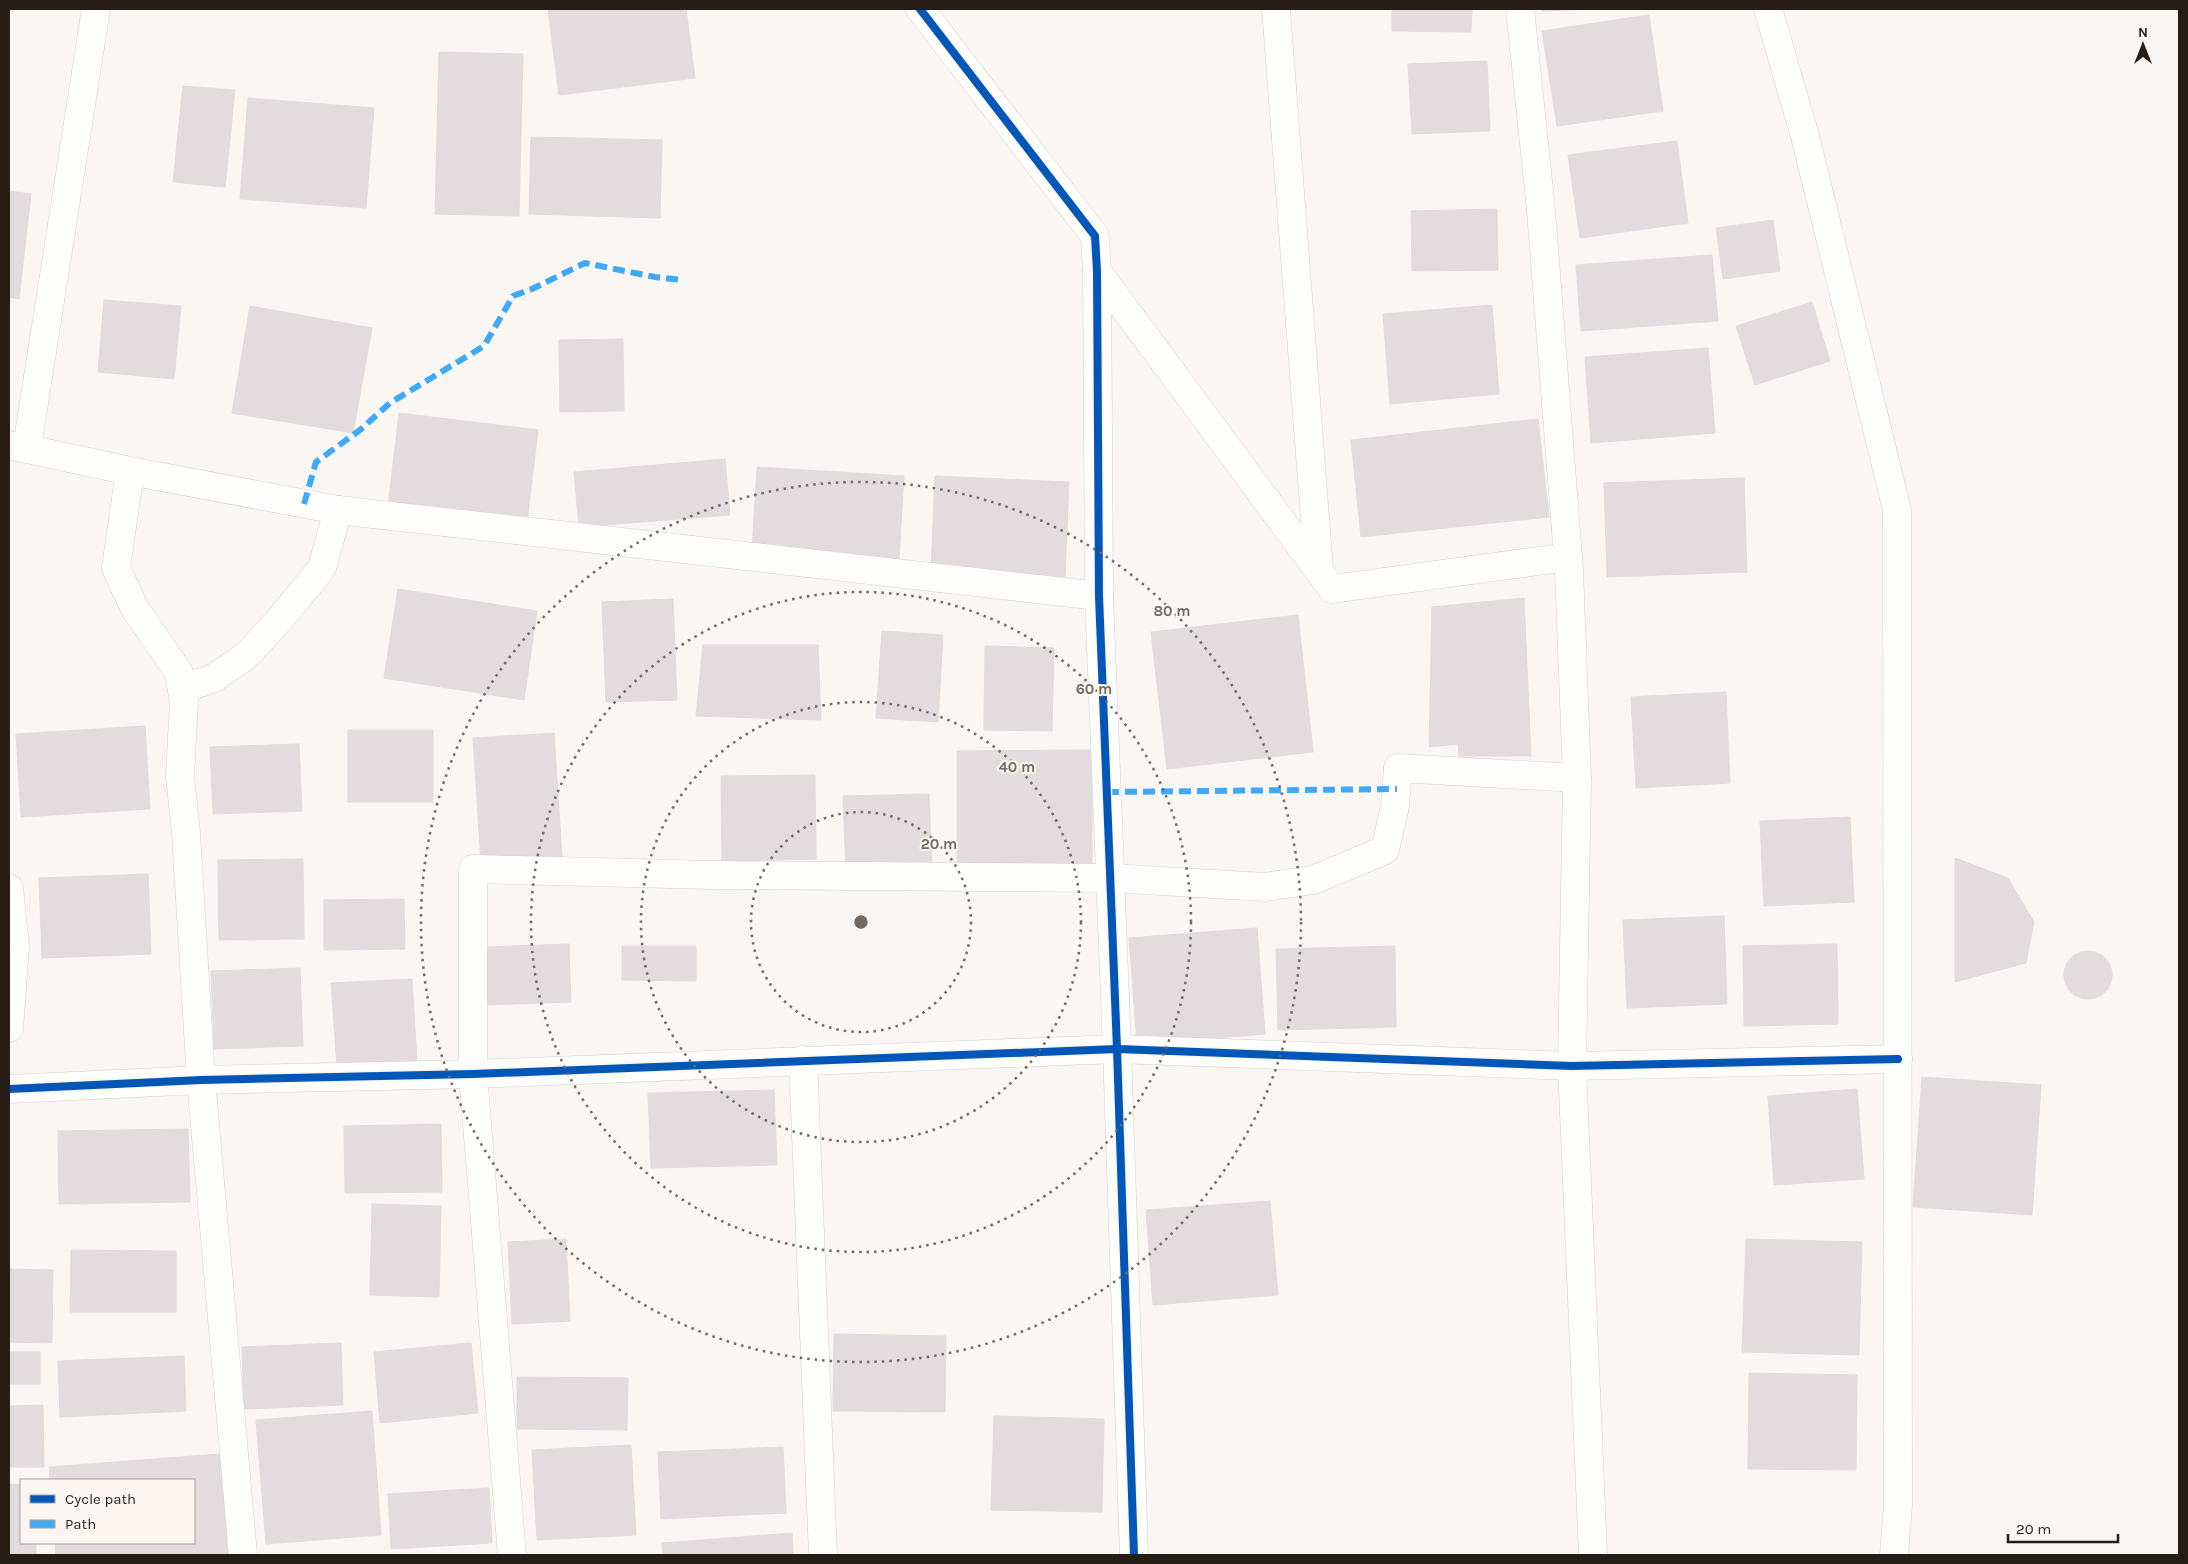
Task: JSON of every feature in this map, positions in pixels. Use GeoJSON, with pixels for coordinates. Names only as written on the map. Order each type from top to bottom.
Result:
{"type":"FeatureCollection","features":[{"type":"Feature","properties":{"kind":"street"},"geometry":{"type":"LineString","coordinates":[[96,9],[18,446],[130,471],[338,510],[1099,596]]}},
{"type":"Feature","properties":{"kind":"street"},"geometry":{"type":"LineString","coordinates":[[920,9],[1095,236],[1097,271],[1099,596],[1134,1555]]}},
{"type":"Feature","properties":{"kind":"street"},"geometry":{"type":"LineString","coordinates":[[1276,9],[1319,571]]}},
{"type":"Feature","properties":{"kind":"street"},"geometry":{"type":"LineString","coordinates":[[1520,9],[1541,210],[1568,557],[1577,778],[1572,1066],[1593,1555]]}},
{"type":"Feature","properties":{"kind":"street"},"geometry":{"type":"LineString","coordinates":[[1768,9],[1805,136],[1897,510],[1898,1505],[1894,1555]]}},
{"type":"Feature","properties":{"kind":"street"},"geometry":{"type":"LineString","coordinates":[[1097,271],[1332,589],[1568,557]]}},
{"type":"Feature","properties":{"kind":"street"},"geometry":{"type":"LineString","coordinates":[[130,471],[116,568],[134,607],[179,673],[184,701],[180,776],[186,833],[200,1080],[243,1555]]}},
{"type":"Feature","properties":{"kind":"street"},"geometry":{"type":"LineString","coordinates":[[182,689],[214,678],[247,655],[281,618],[322,568],[338,510]]}},
{"type":"Feature","properties":{"kind":"street"},"geometry":{"type":"LineString","coordinates":[[512,1555],[473,1074],[473,869],[714,875],[1110,878],[1265,887],[1314,880],[1385,850],[1395,806],[1398,768],[1577,778]]}},
{"type":"Feature","properties":{"kind":"street"},"geometry":{"type":"LineString","coordinates":[[9,888],[14,947],[9,1028]]}},
{"type":"Feature","properties":{"kind":"street"},"geometry":{"type":"LineString","coordinates":[[9,1089],[200,1080],[473,1074],[1117,1049],[1572,1066],[1898,1059]]}},
{"type":"Feature","properties":{"kind":"street"},"geometry":{"type":"LineString","coordinates":[[804,1060],[823,1555]]}},
{"type":"Feature","properties":{"kind":"building"},"geometry":{"type":"Polygon","coordinates":[[[548,9],[686,9],[695,78],[559,95],[548,9]]]}},
{"type":"Feature","properties":{"kind":"building"},"geometry":{"type":"Polygon","coordinates":[[[1392,9],[1472,9],[1471,32],[1392,31],[1392,9]]]}},
{"type":"Feature","properties":{"kind":"building"},"geometry":{"type":"Polygon","coordinates":[[[1541,9],[1594,9],[1542,11],[1541,9]]]}},
{"type":"Feature","properties":{"kind":"building"},"geometry":{"type":"Polygon","coordinates":[[[1649,15],[1663,111],[1557,126],[1542,31],[1649,15]]]}},
{"type":"Feature","properties":{"kind":"building"},"geometry":{"type":"Polygon","coordinates":[[[439,52],[523,54],[519,216],[435,214],[439,52]]]}},
{"type":"Feature","properties":{"kind":"building"},"geometry":{"type":"Polygon","coordinates":[[[1487,61],[1490,131],[1412,134],[1408,64],[1487,61]]]}},
{"type":"Feature","properties":{"kind":"building"},"geometry":{"type":"Polygon","coordinates":[[[183,86],[235,90],[225,187],[173,182],[183,86]]]}},
{"type":"Feature","properties":{"kind":"building"},"geometry":{"type":"Polygon","coordinates":[[[248,98],[374,108],[366,208],[240,199],[248,98]]]}},
{"type":"Feature","properties":{"kind":"building"},"geometry":{"type":"Polygon","coordinates":[[[531,137],[662,140],[660,218],[529,214],[531,137]]]}},
{"type":"Feature","properties":{"kind":"building"},"geometry":{"type":"Polygon","coordinates":[[[1677,141],[1688,223],[1580,238],[1568,155],[1677,141]]]}},
{"type":"Feature","properties":{"kind":"building"},"geometry":{"type":"Polygon","coordinates":[[[9,191],[31,194],[19,299],[9,297],[9,191]]]}},
{"type":"Feature","properties":{"kind":"building"},"geometry":{"type":"Polygon","coordinates":[[[1497,209],[1498,270],[1412,271],[1411,211],[1497,209]]]}},
{"type":"Feature","properties":{"kind":"building"},"geometry":{"type":"Polygon","coordinates":[[[1773,220],[1780,271],[1723,279],[1716,228],[1773,220]]]}},
{"type":"Feature","properties":{"kind":"building"},"geometry":{"type":"Polygon","coordinates":[[[1712,255],[1718,321],[1581,331],[1576,265],[1712,255]]]}},
{"type":"Feature","properties":{"kind":"building"},"geometry":{"type":"Polygon","coordinates":[[[104,300],[181,306],[174,379],[98,372],[104,300]]]}},
{"type":"Feature","properties":{"kind":"building"},"geometry":{"type":"Polygon","coordinates":[[[1812,302],[1830,361],[1755,385],[1736,326],[1812,302]]]}},
{"type":"Feature","properties":{"kind":"building"},"geometry":{"type":"Polygon","coordinates":[[[1492,305],[1499,394],[1390,404],[1383,314],[1492,305]]]}},
{"type":"Feature","properties":{"kind":"building"},"geometry":{"type":"Polygon","coordinates":[[[250,306],[372,328],[353,433],[232,413],[250,306]]]}},
{"type":"Feature","properties":{"kind":"building"},"geometry":{"type":"Polygon","coordinates":[[[623,339],[624,411],[560,412],[559,340],[623,339]]]}},
{"type":"Feature","properties":{"kind":"building"},"geometry":{"type":"Polygon","coordinates":[[[1708,348],[1715,433],[1591,443],[1585,357],[1708,348]]]}},
{"type":"Feature","properties":{"kind":"building"},"geometry":{"type":"Polygon","coordinates":[[[399,413],[538,430],[526,531],[387,515],[399,413]]]}},
{"type":"Feature","properties":{"kind":"building"},"geometry":{"type":"Polygon","coordinates":[[[1538,419],[1549,517],[1361,537],[1351,440],[1538,419]]]}},
{"type":"Feature","properties":{"kind":"building"},"geometry":{"type":"Polygon","coordinates":[[[725,459],[730,515],[579,527],[574,472],[725,459]]]}},
{"type":"Feature","properties":{"kind":"building"},"geometry":{"type":"Polygon","coordinates":[[[757,467],[904,476],[899,559],[752,551],[757,467]]]}},
{"type":"Feature","properties":{"kind":"building"},"geometry":{"type":"Polygon","coordinates":[[[935,476],[1069,482],[1065,577],[931,571],[935,476]]]}},
{"type":"Feature","properties":{"kind":"building"},"geometry":{"type":"Polygon","coordinates":[[[1744,478],[1747,572],[1607,577],[1604,483],[1744,478]]]}},
{"type":"Feature","properties":{"kind":"building"},"geometry":{"type":"Polygon","coordinates":[[[398,589],[537,611],[524,700],[384,678],[398,589]]]}},
{"type":"Feature","properties":{"kind":"building"},"geometry":{"type":"Polygon","coordinates":[[[1524,598],[1531,756],[1459,756],[1458,744],[1429,747],[1432,607],[1524,598]]]}},
{"type":"Feature","properties":{"kind":"building"},"geometry":{"type":"Polygon","coordinates":[[[673,599],[677,700],[606,702],[602,602],[673,599]]]}},
{"type":"Feature","properties":{"kind":"building"},"geometry":{"type":"Polygon","coordinates":[[[1298,615],[1313,752],[1167,769],[1151,632],[1298,615]]]}},
{"type":"Feature","properties":{"kind":"building"},"geometry":{"type":"Polygon","coordinates":[[[882,631],[943,635],[938,722],[876,718],[882,631]]]}},
{"type":"Feature","properties":{"kind":"building"},"geometry":{"type":"Polygon","coordinates":[[[703,645],[818,645],[821,720],[696,716],[703,645]]]}},
{"type":"Feature","properties":{"kind":"building"},"geometry":{"type":"Polygon","coordinates":[[[985,646],[1054,648],[1052,731],[984,730],[985,646]]]}},
{"type":"Feature","properties":{"kind":"building"},"geometry":{"type":"Polygon","coordinates":[[[1726,692],[1730,783],[1636,788],[1631,697],[1726,692]]]}},
{"type":"Feature","properties":{"kind":"building"},"geometry":{"type":"Polygon","coordinates":[[[145,726],[150,809],[21,817],[16,734],[145,726]]]}},
{"type":"Feature","properties":{"kind":"building"},"geometry":{"type":"Polygon","coordinates":[[[348,730],[433,730],[433,802],[348,802],[348,730]]]}},
{"type":"Feature","properties":{"kind":"building"},"geometry":{"type":"Polygon","coordinates":[[[554,733],[563,872],[482,878],[473,738],[554,733]]]}},
{"type":"Feature","properties":{"kind":"building"},"geometry":{"type":"Polygon","coordinates":[[[299,744],[302,811],[213,814],[210,747],[299,744]]]}},
{"type":"Feature","properties":{"kind":"building"},"geometry":{"type":"Polygon","coordinates":[[[1092,750],[1092,863],[957,863],[957,751],[1092,750]]]}},
{"type":"Feature","properties":{"kind":"building"},"geometry":{"type":"Polygon","coordinates":[[[815,775],[816,859],[722,861],[721,776],[815,775]]]}},
{"type":"Feature","properties":{"kind":"building"},"geometry":{"type":"Polygon","coordinates":[[[929,794],[932,870],[846,872],[843,796],[929,794]]]}},
{"type":"Feature","properties":{"kind":"building"},"geometry":{"type":"Polygon","coordinates":[[[1850,817],[1854,902],[1764,906],[1760,821],[1850,817]]]}},
{"type":"Feature","properties":{"kind":"building"},"geometry":{"type":"Polygon","coordinates":[[[1955,858],[2008,878],[2034,922],[2026,963],[1955,982],[1955,858]]]}},
{"type":"Feature","properties":{"kind":"building"},"geometry":{"type":"Polygon","coordinates":[[[303,859],[304,939],[219,940],[218,860],[303,859]]]}},
{"type":"Feature","properties":{"kind":"building"},"geometry":{"type":"Polygon","coordinates":[[[148,874],[151,954],[42,958],[39,878],[148,874]]]}},
{"type":"Feature","properties":{"kind":"building"},"geometry":{"type":"Polygon","coordinates":[[[404,899],[405,949],[324,950],[324,900],[404,899]]]}},
{"type":"Feature","properties":{"kind":"building"},"geometry":{"type":"Polygon","coordinates":[[[1724,916],[1727,1004],[1627,1008],[1623,920],[1724,916]]]}},
{"type":"Feature","properties":{"kind":"building"},"geometry":{"type":"Polygon","coordinates":[[[1257,928],[1265,1034],[1137,1044],[1129,938],[1257,928]]]}},
{"type":"Feature","properties":{"kind":"building"},"geometry":{"type":"Polygon","coordinates":[[[569,944],[571,1002],[487,1005],[485,947],[569,944]]]}},
{"type":"Feature","properties":{"kind":"building"},"geometry":{"type":"Polygon","coordinates":[[[1837,944],[1838,1024],[1744,1026],[1743,946],[1837,944]]]}},
{"type":"Feature","properties":{"kind":"building"},"geometry":{"type":"Polygon","coordinates":[[[622,946],[696,946],[696,981],[622,980],[622,946]]]}},
{"type":"Feature","properties":{"kind":"building"},"geometry":{"type":"Polygon","coordinates":[[[1395,946],[1396,1027],[1278,1030],[1276,949],[1395,946]]]}},
{"type":"Feature","properties":{"kind":"building"},"geometry":{"type":"Polygon","coordinates":[[[2088,951],[2097,953],[2105,958],[2110,966],[2112,975],[2110,984],[2105,992],[2097,997],[2088,999],[2079,997],[2071,992],[2066,984],[2064,975],[2066,966],[2071,958],[2079,953],[2088,951]]]}},
{"type":"Feature","properties":{"kind":"building"},"geometry":{"type":"Polygon","coordinates":[[[300,968],[303,1046],[214,1049],[211,971],[300,968]]]}},
{"type":"Feature","properties":{"kind":"building"},"geometry":{"type":"Polygon","coordinates":[[[412,979],[417,1062],[337,1066],[331,983],[412,979]]]}},
{"type":"Feature","properties":{"kind":"building"},"geometry":{"type":"Polygon","coordinates":[[[1922,1077],[2041,1085],[2032,1215],[1913,1207],[1922,1077]]]}},
{"type":"Feature","properties":{"kind":"building"},"geometry":{"type":"Polygon","coordinates":[[[1857,1089],[1864,1179],[1774,1185],[1768,1096],[1857,1089]]]}},
{"type":"Feature","properties":{"kind":"building"},"geometry":{"type":"Polygon","coordinates":[[[774,1090],[777,1165],[651,1168],[648,1093],[774,1090]]]}},
{"type":"Feature","properties":{"kind":"building"},"geometry":{"type":"Polygon","coordinates":[[[441,1124],[442,1192],[345,1193],[344,1126],[441,1124]]]}},
{"type":"Feature","properties":{"kind":"building"},"geometry":{"type":"Polygon","coordinates":[[[188,1129],[190,1202],[59,1204],[58,1131],[188,1129]]]}},
{"type":"Feature","properties":{"kind":"building"},"geometry":{"type":"Polygon","coordinates":[[[1270,1201],[1278,1295],[1153,1305],[1146,1210],[1270,1201]]]}},
{"type":"Feature","properties":{"kind":"building"},"geometry":{"type":"Polygon","coordinates":[[[372,1204],[441,1206],[439,1297],[370,1295],[372,1204]]]}},
{"type":"Feature","properties":{"kind":"building"},"geometry":{"type":"Polygon","coordinates":[[[566,1239],[570,1321],[512,1324],[508,1242],[566,1239]]]}},
{"type":"Feature","properties":{"kind":"building"},"geometry":{"type":"Polygon","coordinates":[[[1746,1239],[1862,1242],[1859,1355],[1742,1352],[1746,1239]]]}},
{"type":"Feature","properties":{"kind":"building"},"geometry":{"type":"Polygon","coordinates":[[[71,1250],[176,1251],[176,1312],[70,1312],[71,1250]]]}},
{"type":"Feature","properties":{"kind":"building"},"geometry":{"type":"Polygon","coordinates":[[[9,1269],[53,1270],[52,1343],[9,1342],[9,1269]]]}},
{"type":"Feature","properties":{"kind":"building"},"geometry":{"type":"Polygon","coordinates":[[[834,1334],[946,1336],[945,1412],[833,1411],[834,1334]]]}},
{"type":"Feature","properties":{"kind":"building"},"geometry":{"type":"Polygon","coordinates":[[[341,1343],[343,1405],[244,1409],[242,1347],[341,1343]]]}},
{"type":"Feature","properties":{"kind":"building"},"geometry":{"type":"Polygon","coordinates":[[[471,1343],[478,1413],[380,1423],[374,1352],[471,1343]]]}},
{"type":"Feature","properties":{"kind":"building"},"geometry":{"type":"Polygon","coordinates":[[[9,1352],[40,1352],[40,1384],[9,1384],[9,1352]]]}},
{"type":"Feature","properties":{"kind":"building"},"geometry":{"type":"Polygon","coordinates":[[[184,1356],[186,1411],[60,1417],[58,1361],[184,1356]]]}},
{"type":"Feature","properties":{"kind":"building"},"geometry":{"type":"Polygon","coordinates":[[[1749,1373],[1857,1375],[1856,1470],[1748,1469],[1749,1373]]]}},
{"type":"Feature","properties":{"kind":"building"},"geometry":{"type":"Polygon","coordinates":[[[517,1377],[628,1378],[627,1430],[517,1429],[517,1377]]]}},
{"type":"Feature","properties":{"kind":"building"},"geometry":{"type":"Polygon","coordinates":[[[43,1405],[44,1467],[9,1467],[9,1406],[43,1405]]]}},
{"type":"Feature","properties":{"kind":"building"},"geometry":{"type":"Polygon","coordinates":[[[372,1411],[381,1535],[266,1544],[256,1420],[372,1411]]]}},
{"type":"Feature","properties":{"kind":"building"},"geometry":{"type":"Polygon","coordinates":[[[994,1416],[1104,1419],[1102,1512],[991,1510],[994,1416]]]}},
{"type":"Feature","properties":{"kind":"building"},"geometry":{"type":"Polygon","coordinates":[[[631,1445],[636,1535],[537,1540],[532,1450],[631,1445]]]}},
{"type":"Feature","properties":{"kind":"building"},"geometry":{"type":"Polygon","coordinates":[[[783,1447],[786,1513],[661,1519],[658,1452],[783,1447]]]}},
{"type":"Feature","properties":{"kind":"building"},"geometry":{"type":"Polygon","coordinates":[[[220,1454],[228,1555],[56,1555],[55,1544],[195,1544],[195,1479],[50,1479],[49,1467],[220,1454]]]}},
{"type":"Feature","properties":{"kind":"building"},"geometry":{"type":"Polygon","coordinates":[[[9,1484],[20,1485],[20,1544],[36,1544],[36,1555],[9,1555],[9,1484]]]}},
{"type":"Feature","properties":{"kind":"building"},"geometry":{"type":"Polygon","coordinates":[[[489,1488],[492,1543],[391,1549],[388,1494],[489,1488]]]}},
{"type":"Feature","properties":{"kind":"building"},"geometry":{"type":"Polygon","coordinates":[[[792,1533],[793,1555],[663,1555],[662,1543],[792,1533]]]}},
{"type":"Feature","properties":{"kind":"marked path"},"geometry":{"type":"LineString","coordinates":[[304,504],[316,462],[360,430],[390,403],[484,346],[513,296],[532,289],[585,263],[655,277],[682,280]]}},
{"type":"Feature","properties":{"kind":"marked path"},"geometry":{"type":"LineString","coordinates":[[1107,792],[1397,789]]}},
{"type":"Feature","properties":{"kind":"cycle path"},"geometry":{"type":"LineString","coordinates":[[920,9],[1095,236],[1097,271],[1099,596],[1134,1555]]}},
{"type":"Feature","properties":{"kind":"cycle path"},"geometry":{"type":"LineString","coordinates":[[9,1089],[201,1080],[473,1074],[1117,1049],[1572,1066],[1898,1059]]}}]}
